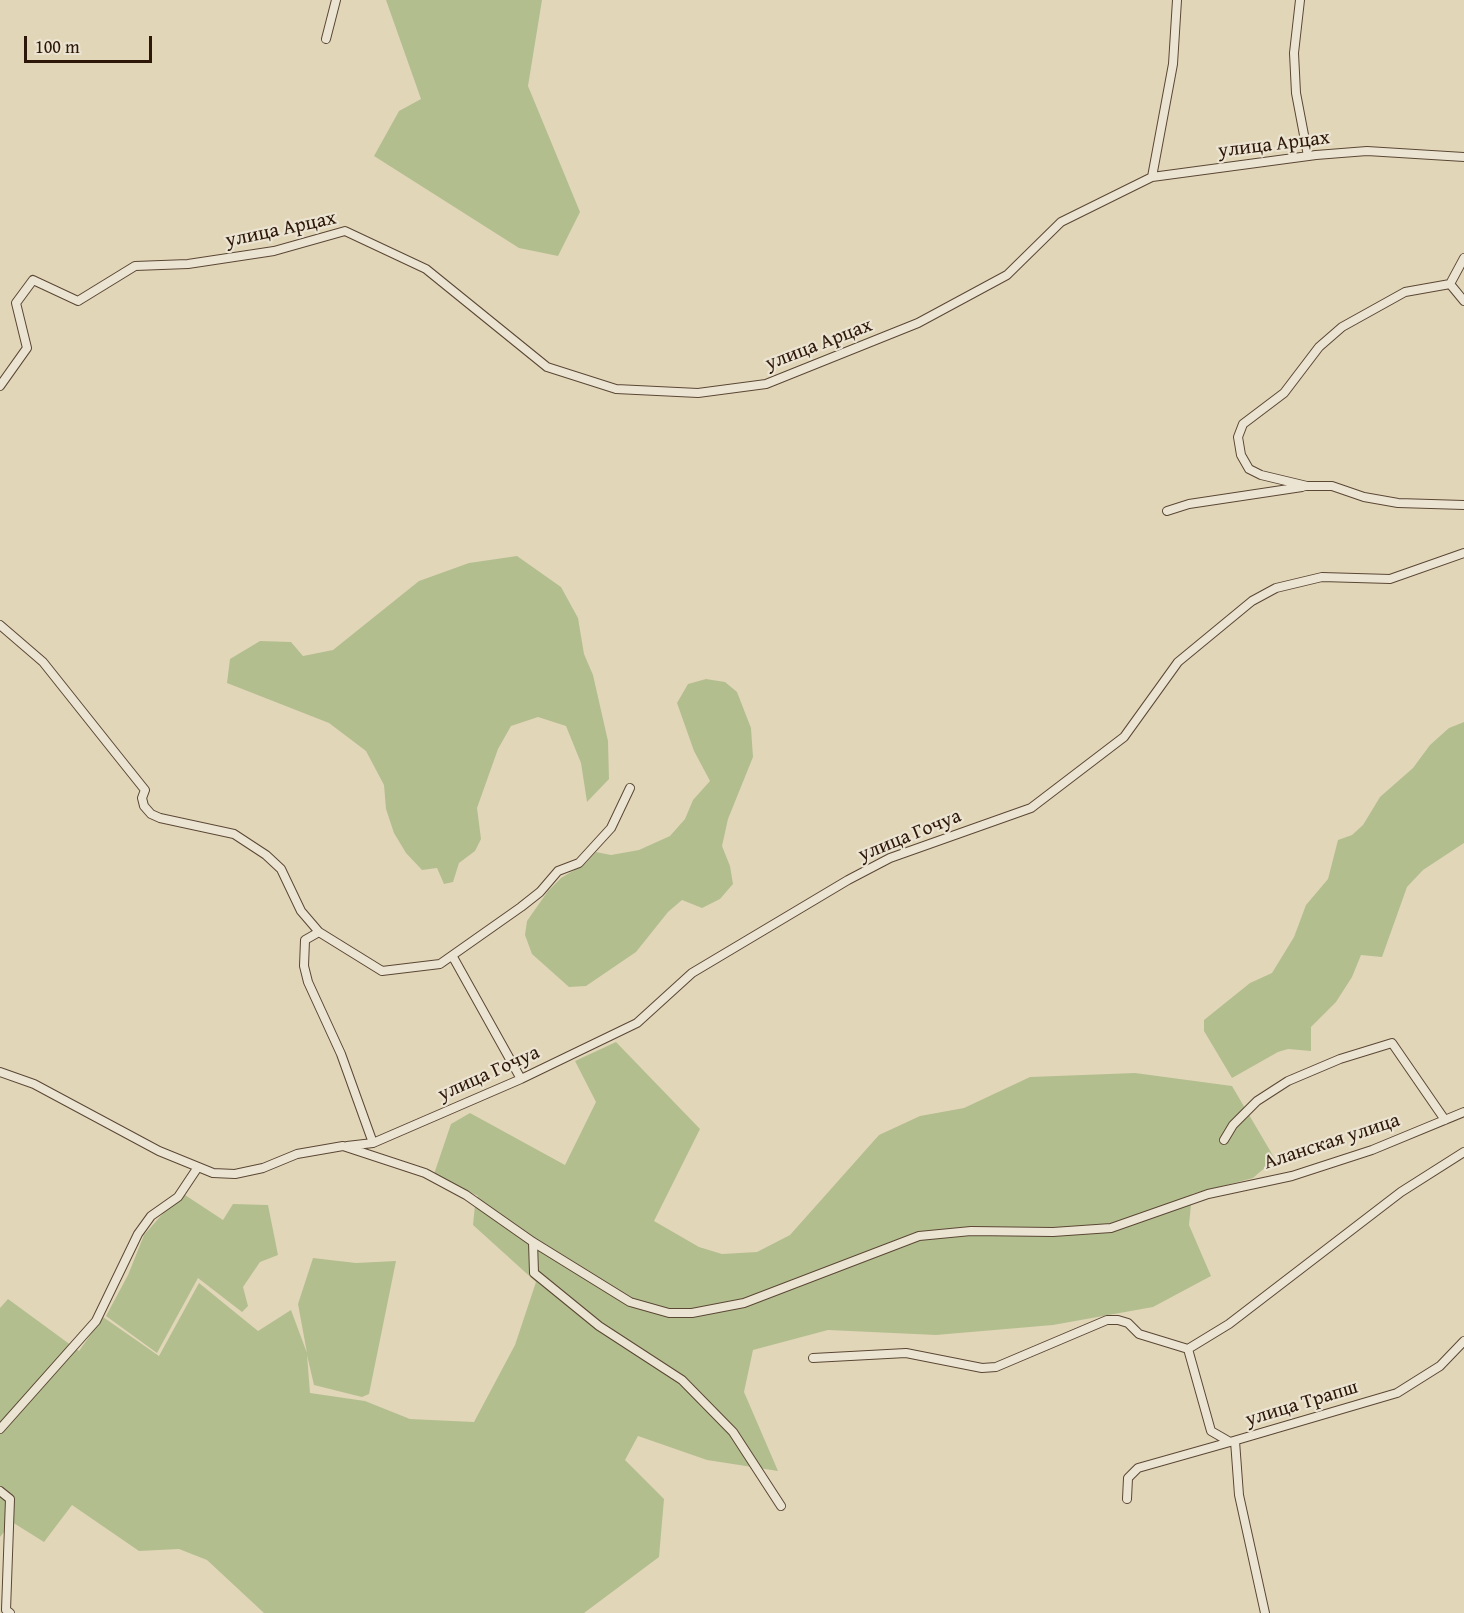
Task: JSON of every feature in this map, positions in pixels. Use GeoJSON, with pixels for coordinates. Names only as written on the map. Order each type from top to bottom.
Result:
{"type":"FeatureCollection","features":[{"type":"Feature","properties":{"kind":"street"},"geometry":{"type":"LineString","coordinates":[[326,39],[336,0]]}},
{"type":"Feature","properties":{"kind":"street"},"geometry":{"type":"LineString","coordinates":[[1152,177],[1173,64],[1178,0]]}},
{"type":"Feature","properties":{"kind":"street"},"geometry":{"type":"LineString","coordinates":[[1300,0],[1294,53],[1296,93],[1308,156]]}},
{"type":"Feature","properties":{"kind":"street","name":"улица Арцах"},"geometry":{"type":"LineString","coordinates":[[0,386],[27,348],[16,303],[33,280],[78,301],[135,266],[188,264],[274,251],[345,231],[426,269],[547,367],[616,389],[698,393],[766,384],[918,323],[1007,275],[1061,222],[1152,177],[1308,156],[1367,151],[1464,157]]}},
{"type":"Feature","properties":{"kind":"street"},"geometry":{"type":"LineString","coordinates":[[1450,284],[1464,258]]}},
{"type":"Feature","properties":{"kind":"street"},"geometry":{"type":"LineString","coordinates":[[1450,284],[1464,301]]}},
{"type":"Feature","properties":{"kind":"street"},"geometry":{"type":"LineString","coordinates":[[1307,486],[1262,475],[1249,469],[1241,454],[1238,437],[1243,424],[1284,393],[1319,347],[1342,327],[1405,292],[1450,284]]}},
{"type":"Feature","properties":{"kind":"street"},"geometry":{"type":"LineString","coordinates":[[1167,511],[1189,504],[1307,486],[1332,486],[1364,497],[1398,503],[1464,505]]}},
{"type":"Feature","properties":{"kind":"street","name":"улица Гочуа"},"geometry":{"type":"LineString","coordinates":[[0,1072],[34,1084],[109,1125],[213,1173],[235,1173],[263,1168],[297,1154],[373,1143],[521,1079],[637,1023],[692,973],[848,880],[890,858],[1031,808],[1124,736],[1178,662],[1252,601],[1276,588],[1322,577],[1390,579],[1464,553]]}},
{"type":"Feature","properties":{"kind":"street"},"geometry":{"type":"LineString","coordinates":[[0,625],[43,662],[145,790],[142,798],[144,806],[151,814],[234,834],[266,855],[280,869],[301,911],[319,932],[382,971],[427,968],[453,957],[540,892],[558,871],[579,864],[611,828],[630,788]]}},
{"type":"Feature","properties":{"kind":"street"},"geometry":{"type":"LineString","coordinates":[[319,932],[305,940],[304,966],[312,993],[341,1054],[373,1143]]}},
{"type":"Feature","properties":{"kind":"street"},"geometry":{"type":"LineString","coordinates":[[453,957],[521,1079]]}},
{"type":"Feature","properties":{"kind":"street"},"geometry":{"type":"LineString","coordinates":[[1224,1140],[1233,1125],[1257,1101],[1287,1081],[1340,1059],[1392,1043],[1445,1120]]}},
{"type":"Feature","properties":{"kind":"street","name":"Аланская улица"},"geometry":{"type":"LineString","coordinates":[[343,1146],[425,1173],[466,1195],[533,1242],[630,1302],[669,1313],[692,1313],[744,1303],[919,1236],[970,1231],[1053,1232],[1111,1228],[1208,1194],[1292,1176],[1372,1150],[1464,1112]]}},
{"type":"Feature","properties":{"kind":"street"},"geometry":{"type":"LineString","coordinates":[[813,1358],[906,1353],[982,1368],[996,1367],[1107,1320],[1128,1323],[1139,1334],[1188,1349],[1229,1324],[1401,1192],[1464,1152]]}},
{"type":"Feature","properties":{"kind":"street"},"geometry":{"type":"LineString","coordinates":[[0,1430],[96,1321],[138,1234],[151,1216],[178,1197],[198,1167]]}},
{"type":"Feature","properties":{"kind":"street"},"geometry":{"type":"LineString","coordinates":[[533,1242],[534,1273],[599,1326],[682,1380],[733,1432],[781,1506]]}},
{"type":"Feature","properties":{"kind":"street","name":"улица Трапш"},"geometry":{"type":"LineString","coordinates":[[1265,1613],[1244,1523],[1232,1441],[1397,1393],[1440,1366],[1464,1341]]}},
{"type":"Feature","properties":{"kind":"street"},"geometry":{"type":"LineString","coordinates":[[1188,1349],[1211,1431],[1232,1441]]}},
{"type":"Feature","properties":{"kind":"street"},"geometry":{"type":"LineString","coordinates":[[1127,1499],[1128,1478],[1138,1468],[1232,1441]]}},
{"type":"Feature","properties":{"kind":"street"},"geometry":{"type":"LineString","coordinates":[[0,1491],[10,1499],[6,1612]]}},
{"type":"Feature","properties":{"kind":"green space"},"geometry":{"type":"Polygon","coordinates":[[[386,0],[542,0],[528,86],[580,212],[558,256],[519,248],[374,156],[399,111],[421,99],[386,0]]]}},
{"type":"Feature","properties":{"kind":"green space"},"geometry":{"type":"Polygon","coordinates":[[[517,556],[561,587],[578,618],[584,654],[593,675],[608,741],[609,779],[587,802],[581,763],[566,726],[538,717],[511,726],[498,749],[477,808],[481,839],[475,851],[459,863],[453,882],[444,884],[437,868],[422,870],[406,853],[394,833],[386,809],[384,785],[366,751],[329,723],[227,683],[230,659],[260,641],[291,642],[303,656],[333,650],[419,581],[469,563],[517,556]]]}},
{"type":"Feature","properties":{"kind":"green space"},"geometry":{"type":"Polygon","coordinates":[[[706,679],[725,682],[737,692],[751,728],[753,757],[728,819],[722,846],[730,866],[733,884],[720,899],[702,908],[682,900],[668,912],[636,952],[586,986],[569,987],[532,954],[525,935],[527,921],[548,891],[561,878],[586,863],[596,852],[611,855],[639,850],[670,836],[685,819],[693,800],[710,781],[694,751],[677,703],[688,684],[706,679]]]}},
{"type":"Feature","properties":{"kind":"green space"},"geometry":{"type":"Polygon","coordinates":[[[1464,722],[1464,843],[1423,870],[1407,887],[1382,957],[1361,955],[1352,977],[1336,1002],[1311,1027],[1311,1051],[1288,1049],[1278,1052],[1232,1078],[1204,1031],[1204,1020],[1250,983],[1272,973],[1294,937],[1306,905],[1328,879],[1338,840],[1352,835],[1363,825],[1380,797],[1413,768],[1430,745],[1449,728],[1464,722]]]}},
{"type":"Feature","properties":{"kind":"green space"},"geometry":{"type":"Polygon","coordinates":[[[616,1042],[700,1129],[654,1221],[699,1247],[722,1254],[757,1252],[790,1235],[879,1135],[920,1116],[964,1108],[1030,1077],[1135,1073],[1232,1086],[1275,1159],[1253,1178],[1192,1194],[1189,1225],[1211,1276],[1153,1307],[1053,1325],[936,1335],[828,1330],[753,1350],[744,1392],[778,1471],[707,1460],[638,1436],[625,1460],[664,1499],[659,1557],[584,1613],[264,1613],[207,1560],[179,1549],[139,1551],[72,1505],[44,1542],[12,1522],[0,1537],[0,1308],[8,1299],[79,1351],[103,1317],[159,1356],[199,1283],[258,1331],[291,1310],[307,1353],[298,1304],[313,1258],[356,1263],[396,1261],[369,1394],[362,1397],[314,1385],[307,1355],[310,1393],[365,1401],[410,1419],[474,1422],[515,1345],[536,1282],[473,1225],[478,1196],[434,1174],[451,1124],[470,1113],[565,1165],[596,1102],[575,1061],[616,1042]]]}},
{"type":"Feature","properties":{"kind":"green space"},"geometry":{"type":"Polygon","coordinates":[[[185,1195],[223,1220],[233,1204],[268,1205],[278,1255],[260,1262],[243,1287],[248,1306],[242,1312],[198,1278],[157,1353],[106,1316],[128,1275],[144,1235],[165,1211],[185,1195]]]}}]}
